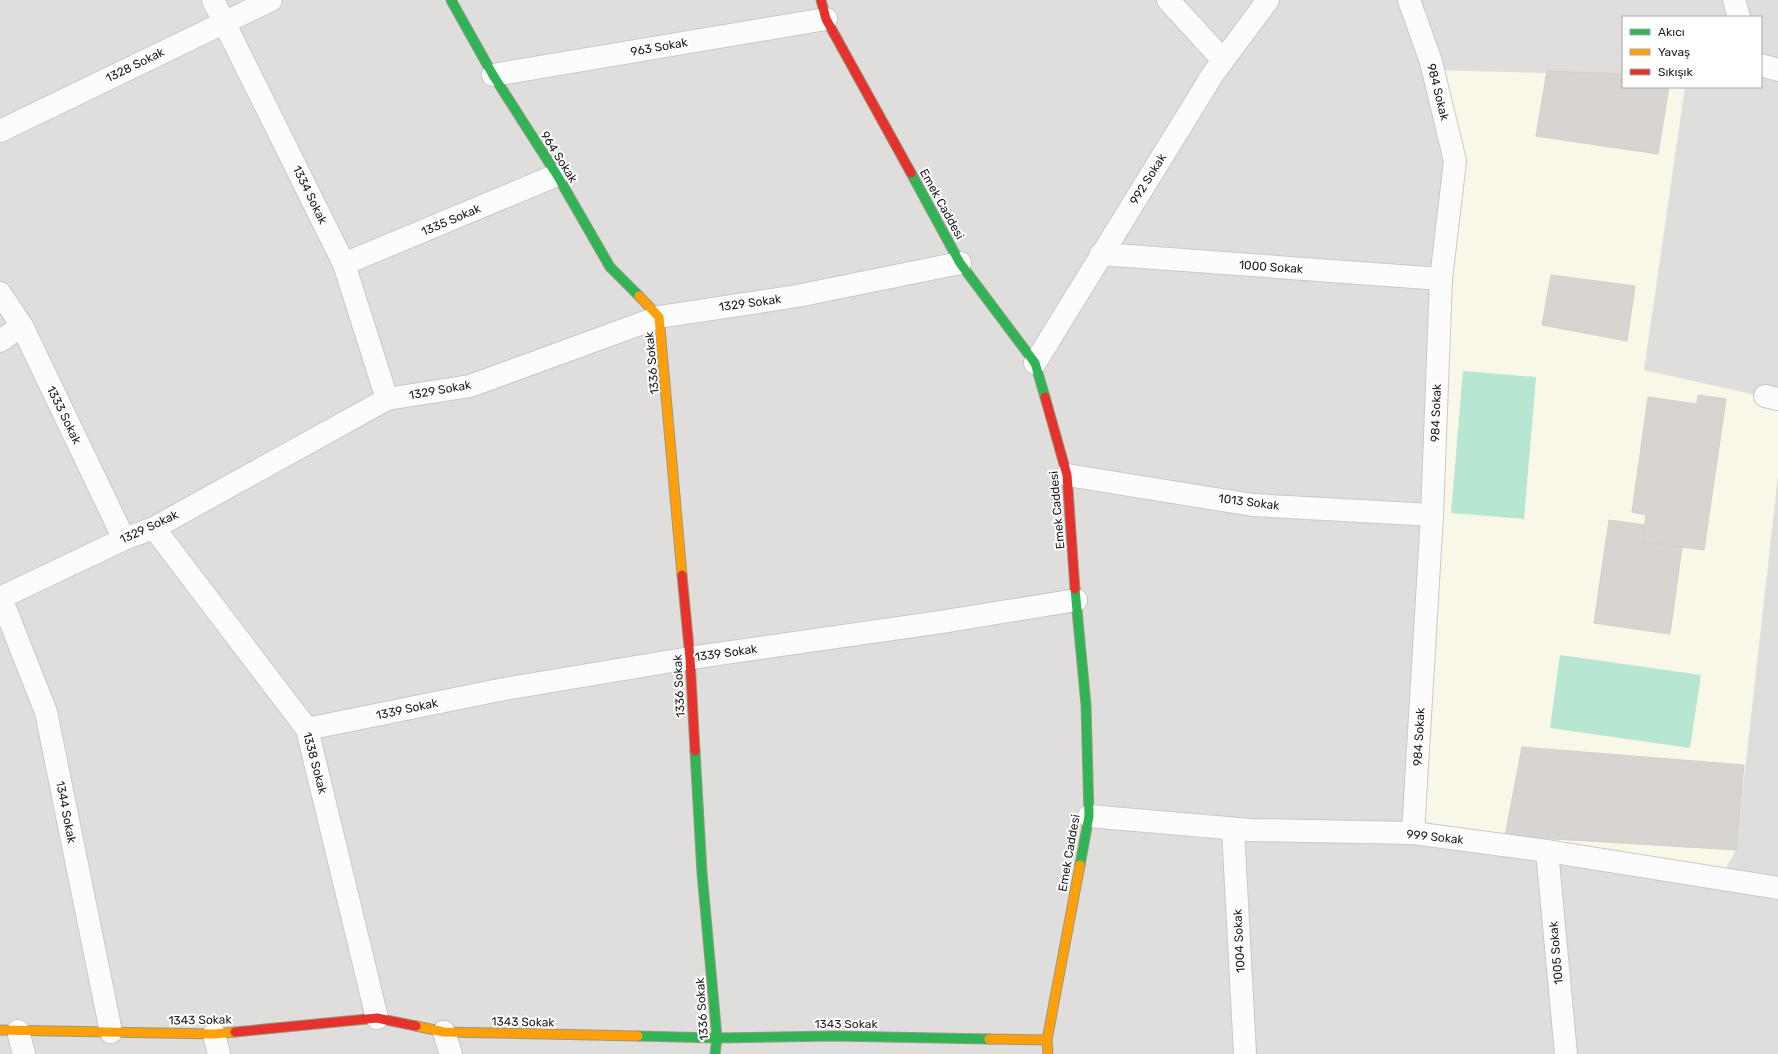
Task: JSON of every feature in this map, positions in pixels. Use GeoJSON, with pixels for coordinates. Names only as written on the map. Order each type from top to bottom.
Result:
{"type":"FeatureCollection","features":[{"type":"Feature","properties":{"kind":"street","name":"1334 Sokak"},"geometry":{"type":"LineString","coordinates":[[213,0],[344,264],[387,399]]}},
{"type":"Feature","properties":{"kind":"street","name":"1328 Sokak"},"geometry":{"type":"LineString","coordinates":[[0,131],[271,0]]}},
{"type":"Feature","properties":{"kind":"street","name":"964 Sokak"},"geometry":{"type":"LineString","coordinates":[[451,0],[493,75],[557,175],[610,268],[659,316]]}},
{"type":"Feature","properties":{"kind":"street"},"geometry":{"type":"LineString","coordinates":[[1168,0],[1223,60]]}},
{"type":"Feature","properties":{"kind":"street","name":"992 Sokak"},"geometry":{"type":"LineString","coordinates":[[1035,363],[1101,254],[1223,60],[1268,0]]}},
{"type":"Feature","properties":{"kind":"street","name":"984 Sokak"},"geometry":{"type":"LineString","coordinates":[[1409,0],[1431,62],[1455,161],[1441,279],[1432,515],[1413,833]]}},
{"type":"Feature","properties":{"kind":"street"},"geometry":{"type":"LineString","coordinates":[[1734,0],[1739,16]]}},
{"type":"Feature","properties":{"kind":"street","name":"963 Sokak"},"geometry":{"type":"LineString","coordinates":[[493,75],[823,9]]}},
{"type":"Feature","properties":{"kind":"street","name":"Emek Caddesi"},"geometry":{"type":"LineString","coordinates":[[823,9],[960,263],[1035,363],[1067,475],[1076,600],[1086,705],[1089,816],[1047,1040],[1048,1054]]}},
{"type":"Feature","properties":{"kind":"street"},"geometry":{"type":"LineString","coordinates":[[1762,65],[1778,70]]}},
{"type":"Feature","properties":{"kind":"street","name":"1335 Sokak"},"geometry":{"type":"LineString","coordinates":[[344,264],[557,175]]}},
{"type":"Feature","properties":{"kind":"street","name":"1000 Sokak"},"geometry":{"type":"LineString","coordinates":[[1101,254],[1441,279]]}},
{"type":"Feature","properties":{"kind":"street","name":"1329 Sokak"},"geometry":{"type":"LineString","coordinates":[[0,598],[124,539],[154,528],[387,399],[470,386],[659,316],[797,296],[960,263]]}},
{"type":"Feature","properties":{"kind":"street","name":"1333 Sokak"},"geometry":{"type":"LineString","coordinates":[[0,293],[22,326],[124,539]]}},
{"type":"Feature","properties":{"kind":"street","name":"1336 Sokak"},"geometry":{"type":"LineString","coordinates":[[659,316],[690,658],[702,873],[717,1038],[715,1054]]}},
{"type":"Feature","properties":{"kind":"street"},"geometry":{"type":"LineString","coordinates":[[0,341],[22,326]]}},
{"type":"Feature","properties":{"kind":"street","name":"1013 Sokak"},"geometry":{"type":"LineString","coordinates":[[1067,475],[1253,505],[1432,515]]}},
{"type":"Feature","properties":{"kind":"street","name":"1338 Sokak"},"geometry":{"type":"LineString","coordinates":[[154,528],[307,729],[377,1018]]}},
{"type":"Feature","properties":{"kind":"street","name":"1344 Sokak"},"geometry":{"type":"LineString","coordinates":[[0,598],[46,712],[111,1032]]}},
{"type":"Feature","properties":{"kind":"street","name":"1339 Sokak"},"geometry":{"type":"LineString","coordinates":[[307,729],[504,689],[690,658],[942,622],[1076,600]]}},
{"type":"Feature","properties":{"kind":"street","name":"999 Sokak"},"geometry":{"type":"LineString","coordinates":[[1089,816],[1234,829],[1413,833],[1547,851],[1778,888]]}},
{"type":"Feature","properties":{"kind":"street","name":"1004 Sokak"},"geometry":{"type":"LineString","coordinates":[[1234,829],[1245,1054]]}},
{"type":"Feature","properties":{"kind":"street","name":"1005 Sokak"},"geometry":{"type":"LineString","coordinates":[[1547,851],[1566,1054]]}},
{"type":"Feature","properties":{"kind":"street","name":"1343 Sokak"},"geometry":{"type":"LineString","coordinates":[[9,1031],[111,1032],[216,1044],[377,1018],[444,1032],[717,1038],[833,1036],[1047,1040]]}},
{"type":"Feature","properties":{"kind":"street"},"geometry":{"type":"LineString","coordinates":[[9,1031],[24,1054]]}},
{"type":"Feature","properties":{"kind":"street"},"geometry":{"type":"LineString","coordinates":[[444,1032],[450,1054]]}},
{"type":"Feature","properties":{"kind":"shaded area"},"geometry":{"type":"Polygon","coordinates":[[[0,0],[1778,0],[1778,1054],[0,1054],[0,0]]]}},
{"type":"Feature","properties":{"kind":"shaded area"},"geometry":{"type":"Polygon","coordinates":[[[1432,70],[1622,75],[1622,88],[1685,88],[1644,370],[1778,400],[1778,476],[1736,850],[1720,879],[1413,833],[1455,161],[1432,70]]]}},
{"type":"Feature","properties":{"kind":"green space"},"geometry":{"type":"Polygon","coordinates":[[[1463,371],[1536,377],[1524,519],[1451,513],[1463,371]]]}},
{"type":"Feature","properties":{"kind":"green space"},"geometry":{"type":"Polygon","coordinates":[[[1560,655],[1701,675],[1690,748],[1550,728],[1560,655]]]}},
{"type":"Feature","properties":{"kind":"building"},"geometry":{"type":"Polygon","coordinates":[[[1547,71],[1622,74],[1622,88],[1669,88],[1658,154],[1536,136],[1547,71]]]}},
{"type":"Feature","properties":{"kind":"building"},"geometry":{"type":"Polygon","coordinates":[[[1551,275],[1635,286],[1627,341],[1542,325],[1551,275]]]}},
{"type":"Feature","properties":{"kind":"building"},"geometry":{"type":"Polygon","coordinates":[[[1698,395],[1726,399],[1704,550],[1642,542],[1646,515],[1632,512],[1648,397],[1697,404],[1698,395]]]}},
{"type":"Feature","properties":{"kind":"building"},"geometry":{"type":"Polygon","coordinates":[[[1609,520],[1645,525],[1642,542],[1682,547],[1670,634],[1594,623],[1609,520]]]}},
{"type":"Feature","properties":{"kind":"building"},"geometry":{"type":"Polygon","coordinates":[[[1522,747],[1744,765],[1736,850],[1505,836],[1522,747]]]}},
{"type":"Feature","properties":{"kind":"traffic: fast"},"geometry":{"type":"LineString","coordinates":[[451,0],[493,75],[557,175],[610,267],[639,296]]}},
{"type":"Feature","properties":{"kind":"traffic: fast"},"geometry":{"type":"LineString","coordinates":[[911,173],[960,263],[1035,363],[1045,397]]}},
{"type":"Feature","properties":{"kind":"traffic: fast"},"geometry":{"type":"LineString","coordinates":[[1075,589],[1086,705],[1089,816],[1080,865]]}},
{"type":"Feature","properties":{"kind":"traffic: fast"},"geometry":{"type":"LineString","coordinates":[[695,751],[702,873],[717,1038],[715,1054]]}},
{"type":"Feature","properties":{"kind":"traffic: fast"},"geometry":{"type":"LineString","coordinates":[[638,1036],[717,1038],[833,1036],[989,1039]]}},
{"type":"Feature","properties":{"kind":"traffic: slow"},"geometry":{"type":"LineString","coordinates":[[639,296],[659,317],[682,575]]}},
{"type":"Feature","properties":{"kind":"traffic: slow"},"geometry":{"type":"LineString","coordinates":[[1048,1054],[1047,1040],[1080,865]]}},
{"type":"Feature","properties":{"kind":"traffic: slow"},"geometry":{"type":"LineString","coordinates":[[416,1026],[444,1032],[638,1036]]}},
{"type":"Feature","properties":{"kind":"traffic: slow"},"geometry":{"type":"LineString","coordinates":[[0,1030],[214,1034],[235,1032]]}},
{"type":"Feature","properties":{"kind":"traffic: slow"},"geometry":{"type":"LineString","coordinates":[[989,1039],[1047,1040]]}},
{"type":"Feature","properties":{"kind":"traffic: jam"},"geometry":{"type":"LineString","coordinates":[[821,0],[826,19],[911,173]]}},
{"type":"Feature","properties":{"kind":"traffic: jam"},"geometry":{"type":"LineString","coordinates":[[1045,397],[1067,475],[1075,589]]}},
{"type":"Feature","properties":{"kind":"traffic: jam"},"geometry":{"type":"LineString","coordinates":[[682,575],[690,658],[695,751]]}},
{"type":"Feature","properties":{"kind":"traffic: jam"},"geometry":{"type":"LineString","coordinates":[[235,1032],[377,1018],[416,1026]]}}]}
